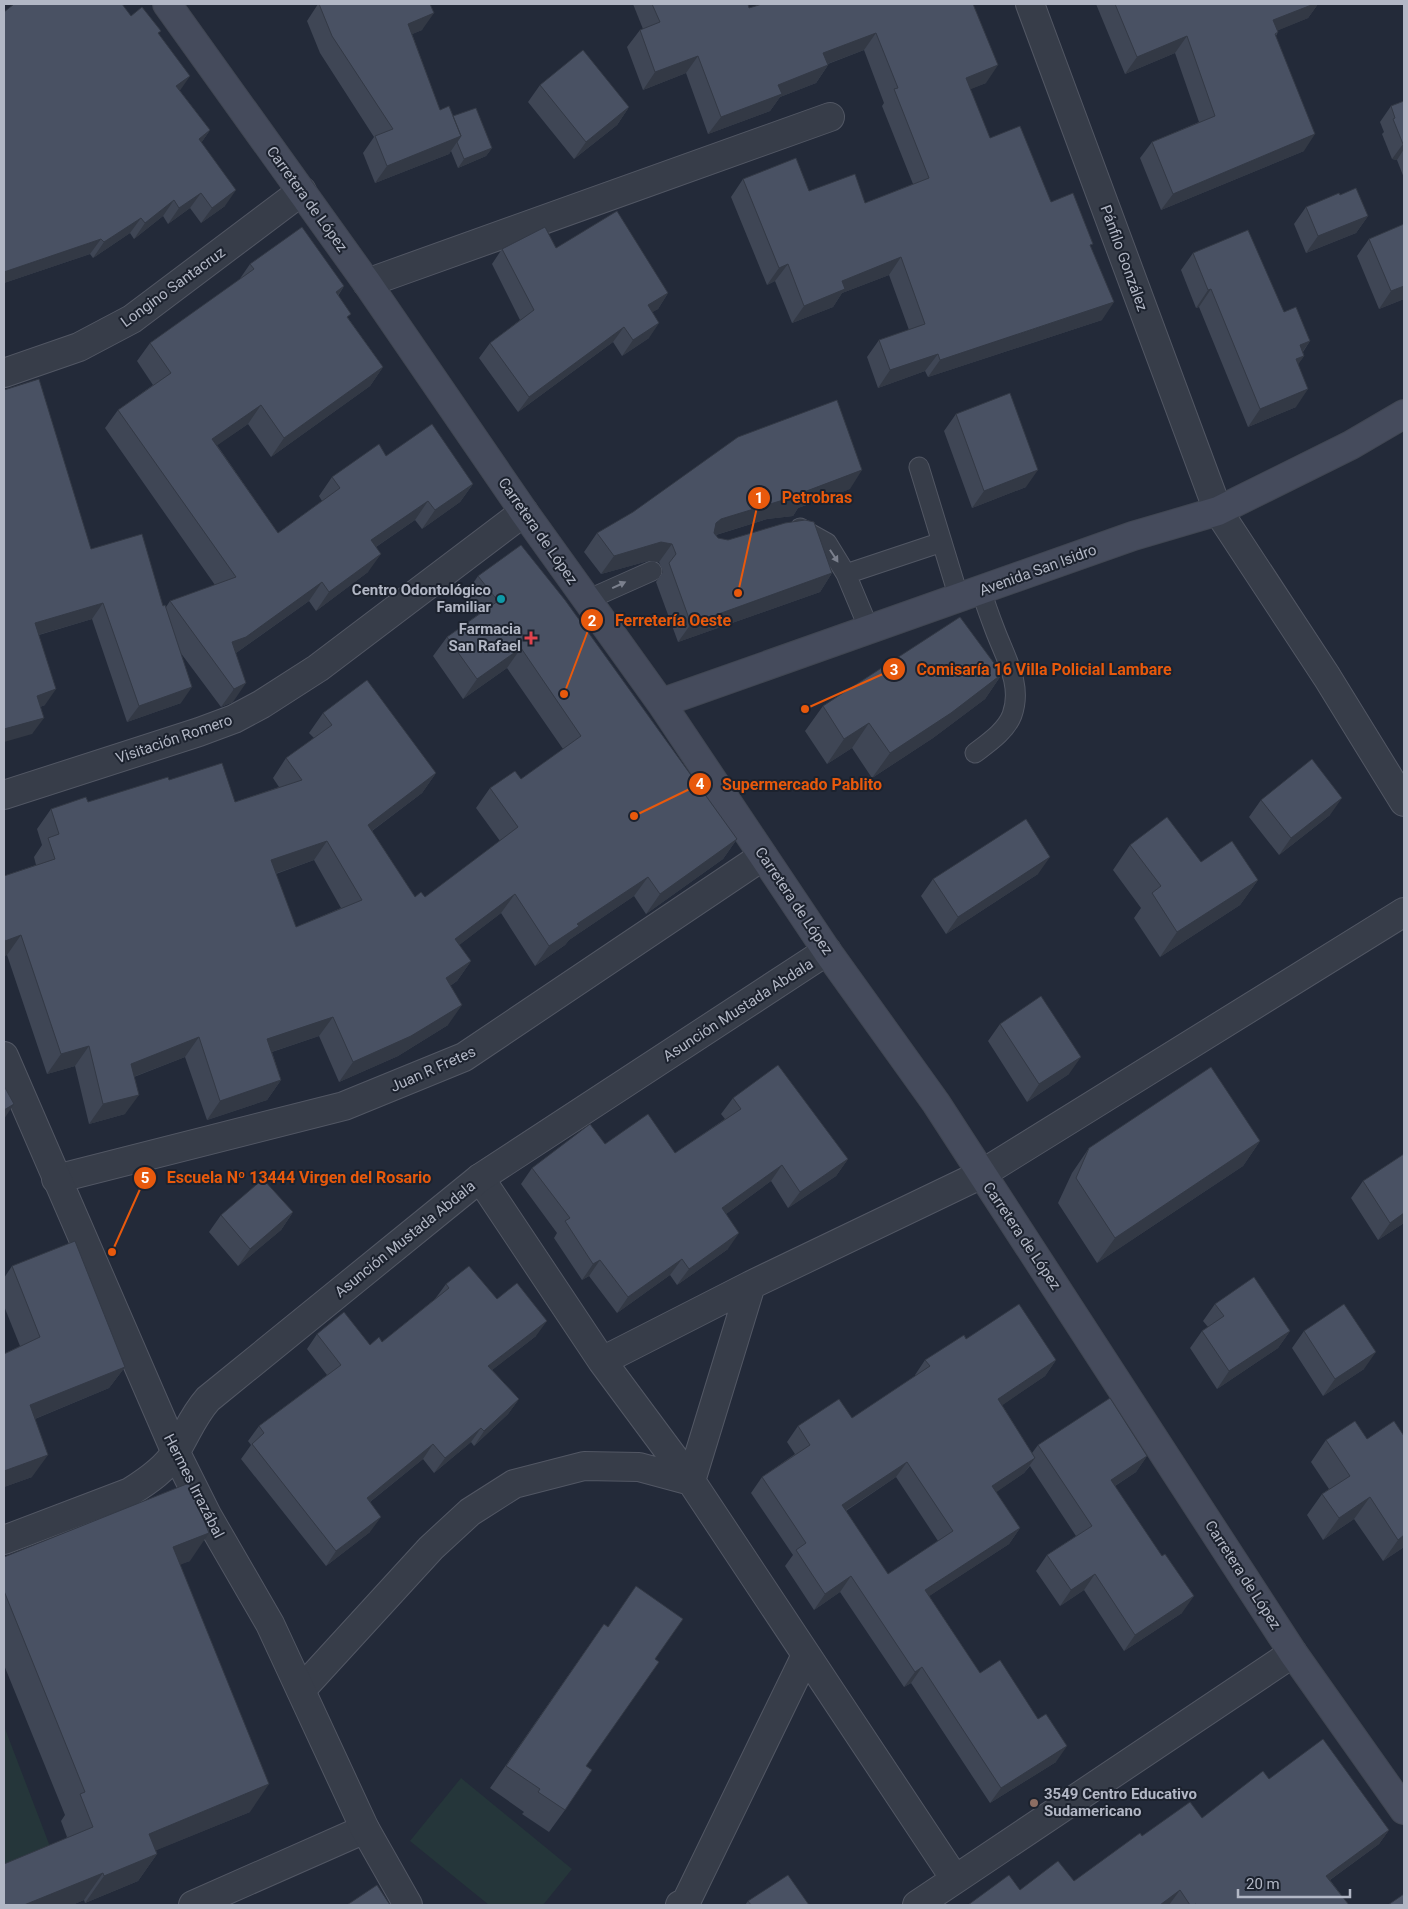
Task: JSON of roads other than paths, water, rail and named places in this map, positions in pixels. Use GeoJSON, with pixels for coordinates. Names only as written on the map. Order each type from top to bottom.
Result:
{"type":"FeatureCollection","features":[{"type":"Feature","properties":{"kind":"main road","name":"Carretera de López"},"geometry":{"type":"LineString","coordinates":[[166,4],[367,283],[524,512],[661,703],[827,951],[936,1103],[980,1175],[1020,1230],[1293,1653],[1404,1810]]}},
{"type":"Feature","properties":{"kind":"main road","name":"Avenida San Isidro"},"geometry":{"type":"LineString","coordinates":[[661,703],[1133,536],[1218,511],[1351,445],[1404,414]]}},
{"type":"Feature","properties":{"kind":"street","name":"Pánfilo González"},"geometry":{"type":"LineString","coordinates":[[1030,4],[1218,511],[1326,677],[1404,802]]}},
{"type":"Feature","properties":{"kind":"street"},"geometry":{"type":"LineString","coordinates":[[367,283],[830,117]]}},
{"type":"Feature","properties":{"kind":"street","name":"Longino Santacruz"},"geometry":{"type":"LineString","coordinates":[[4,373],[79,347],[132,319],[302,191]]}},
{"type":"Feature","properties":{"kind":"street","name":"Visitación Romero"},"geometry":{"type":"LineString","coordinates":[[4,795],[199,732],[234,719],[262,704],[318,668],[524,512]]}},
{"type":"Feature","properties":{"kind":"street","name":"Juan R Fretes"},"geometry":{"type":"LineString","coordinates":[[56,1179],[344,1106],[464,1057],[763,856]]}},
{"type":"Feature","properties":{"kind":"street"},"geometry":{"type":"LineString","coordinates":[[602,1361],[751,1285],[980,1175],[1404,912]]}},
{"type":"Feature","properties":{"kind":"street","name":"Asunción Mustada Abdala"},"geometry":{"type":"LineString","coordinates":[[4,1540],[130,1492],[149,1479],[176,1453],[194,1415],[208,1398],[480,1178],[827,951]]}},
{"type":"Feature","properties":{"kind":"street","name":"Hermes Irrazábal"},"geometry":{"type":"LineString","coordinates":[[4,1056],[176,1453],[207,1515],[270,1624],[365,1829],[408,1905]]}},
{"type":"Feature","properties":{"kind":"street"},"geometry":{"type":"LineString","coordinates":[[480,1178],[602,1361],[691,1481],[956,1879]]}},
{"type":"Feature","properties":{"kind":"street"},"geometry":{"type":"LineString","coordinates":[[691,1481],[751,1285]]}},
{"type":"Feature","properties":{"kind":"street"},"geometry":{"type":"LineString","coordinates":[[301,1690],[431,1548],[470,1512],[514,1484],[584,1466],[639,1467],[691,1481]]}},
{"type":"Feature","properties":{"kind":"street"},"geometry":{"type":"LineString","coordinates":[[917,1905],[1293,1653]]}},
{"type":"Feature","properties":{"kind":"street"},"geometry":{"type":"LineString","coordinates":[[684,1904],[806,1655]]}},
{"type":"Feature","properties":{"kind":"street"},"geometry":{"type":"LineString","coordinates":[[192,1905],[365,1829]]}},
{"type":"Feature","properties":{"kind":"lane"},"geometry":{"type":"LineString","coordinates":[[919,467],[942,542],[970,594],[995,631],[1011,666],[1015,692],[1012,715],[998,735],[975,753]]}},
{"type":"Feature","properties":{"kind":"lane"},"geometry":{"type":"LineString","coordinates":[[780,529],[800,528],[827,544],[846,574],[870,630]]}},
{"type":"Feature","properties":{"kind":"lane"},"geometry":{"type":"LineString","coordinates":[[846,574],[942,542]]}},
{"type":"Feature","properties":{"kind":"lane"},"geometry":{"type":"LineString","coordinates":[[587,600],[652,571]]}},
{"type":"Feature","properties":{"kind":"place","name":"Petrobras"},"geometry":{"type":"Point","coordinates":[738,593]}},
{"type":"Feature","properties":{"kind":"place","name":"Centro Odontológico Familiar"},"geometry":{"type":"Point","coordinates":[501,599]}},
{"type":"Feature","properties":{"kind":"place","name":"Farmacia San Rafael"},"geometry":{"type":"Point","coordinates":[531,638]}},
{"type":"Feature","properties":{"kind":"place","name":"Ferretería Oeste"},"geometry":{"type":"Point","coordinates":[564,694]}},
{"type":"Feature","properties":{"kind":"place","name":"Comisaría 16 Villa Policial Lambare"},"geometry":{"type":"Point","coordinates":[805,709]}},
{"type":"Feature","properties":{"kind":"place","name":"Supermercado Pablito"},"geometry":{"type":"Point","coordinates":[634,816]}},
{"type":"Feature","properties":{"kind":"place","name":"Escuela Nº 13444 Virgen del Rosario"},"geometry":{"type":"Point","coordinates":[112,1252]}},
{"type":"Feature","properties":{"kind":"place","name":"3549 Centro Educativo Sudamericano"},"geometry":{"type":"Point","coordinates":[1034,1803]}}]}
